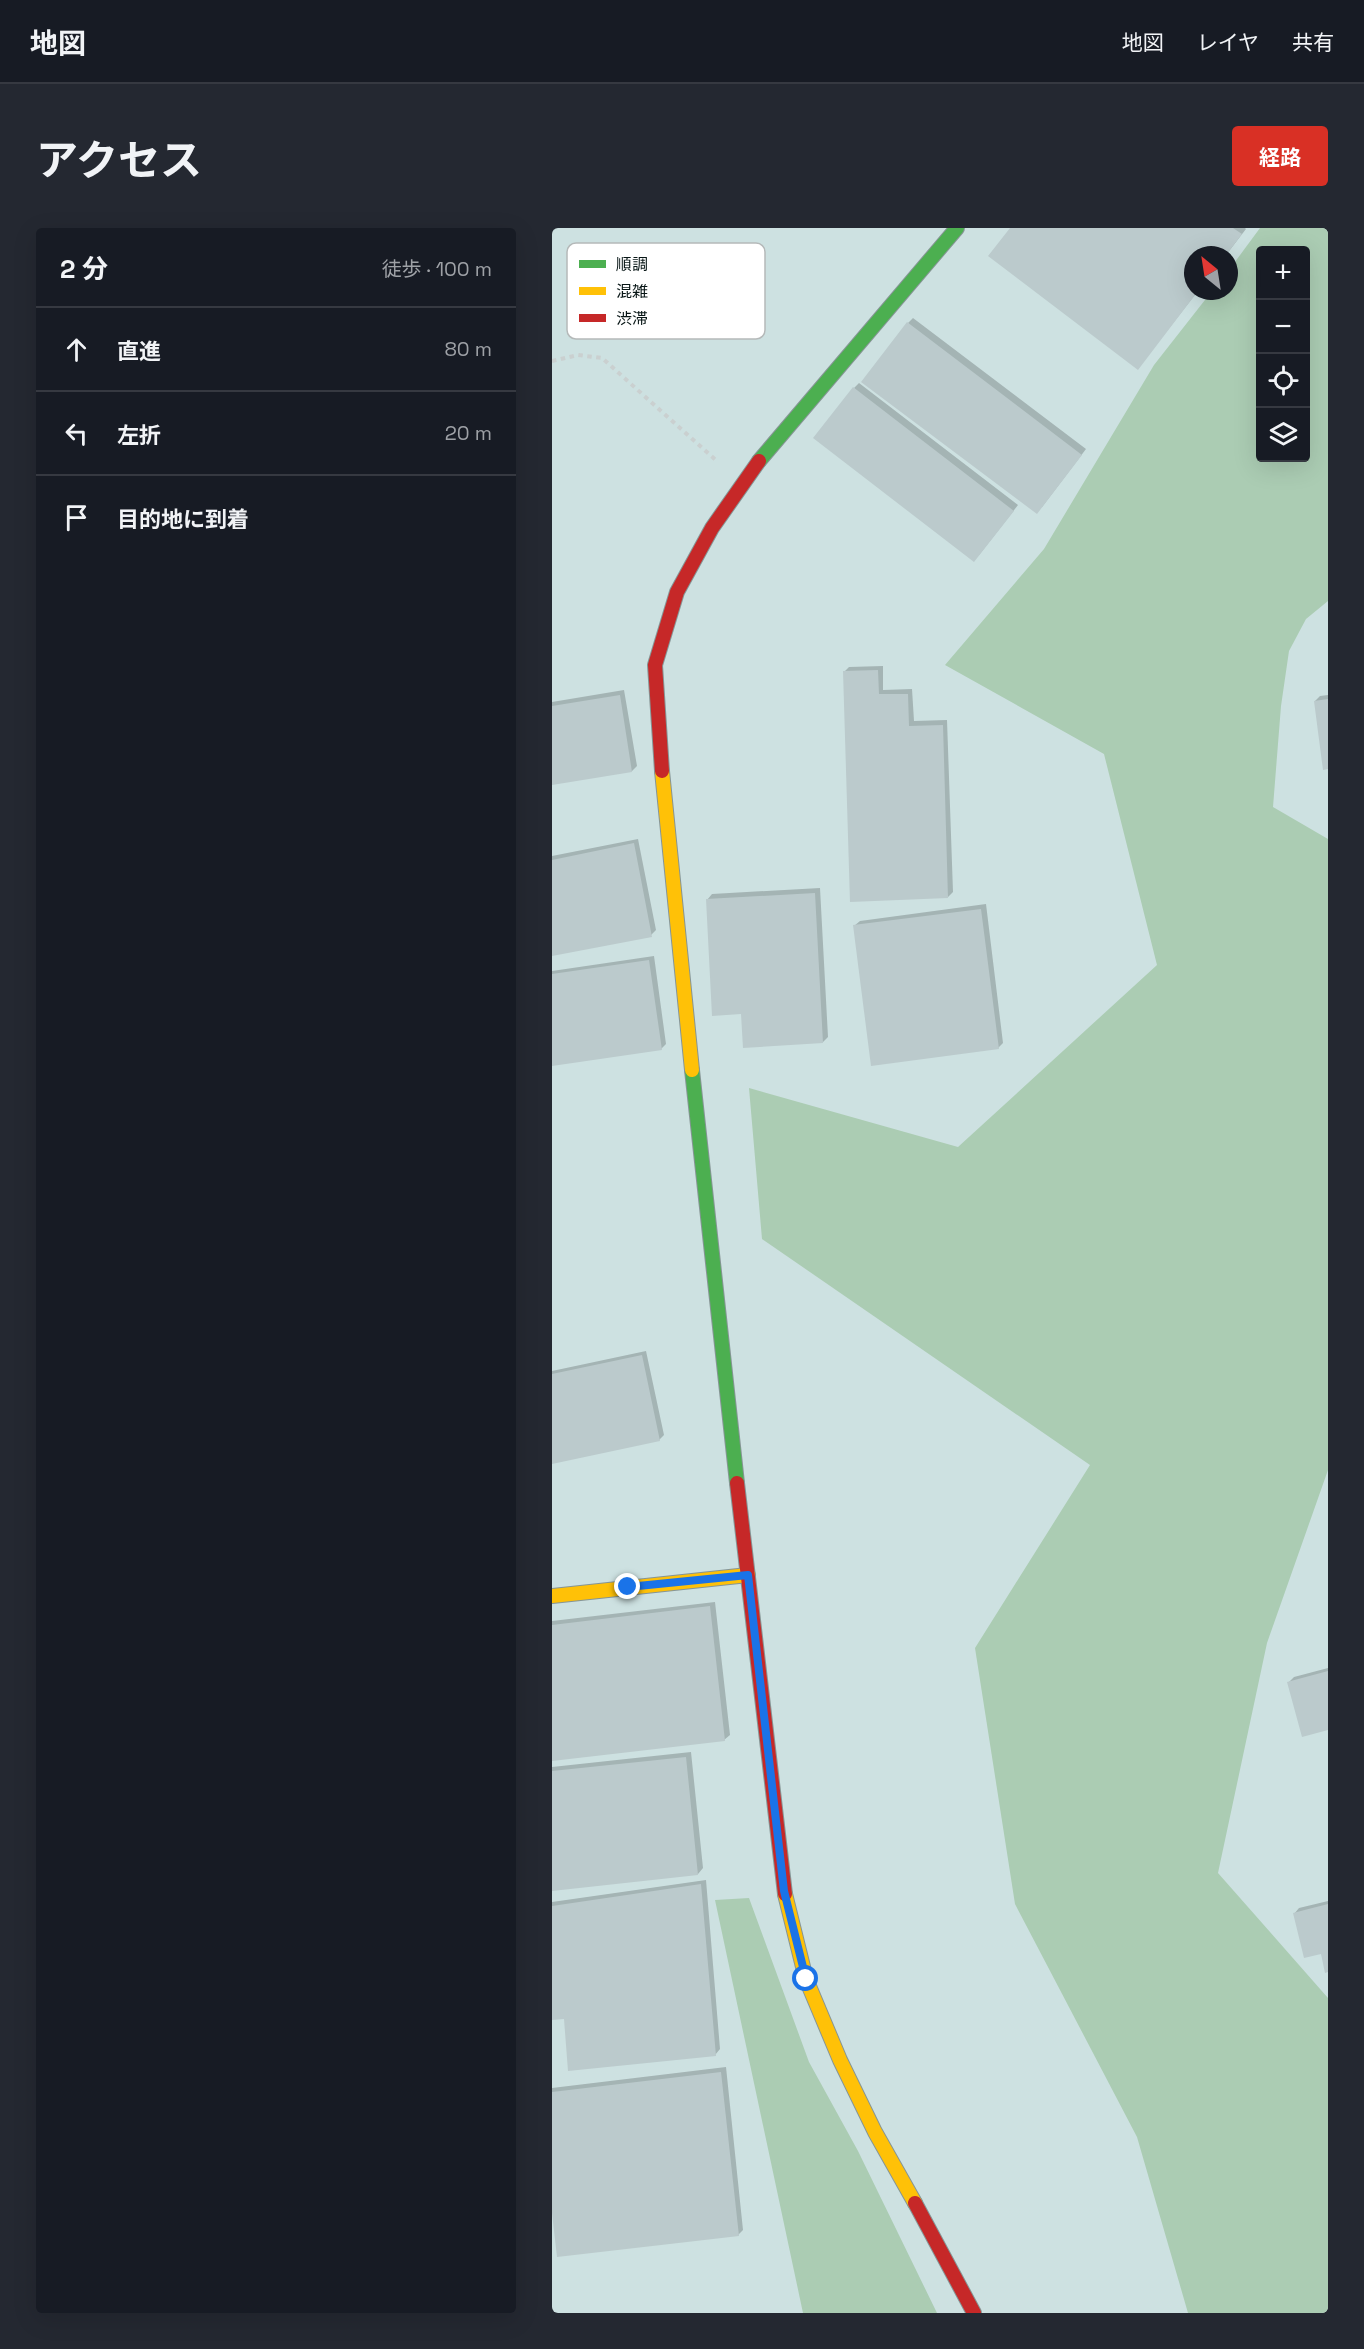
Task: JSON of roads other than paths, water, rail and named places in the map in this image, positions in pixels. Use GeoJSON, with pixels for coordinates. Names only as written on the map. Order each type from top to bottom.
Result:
{"type":"FeatureCollection","features":[{"type":"Feature","properties":{"kind":"street"},"geometry":{"type":"LineString","coordinates":[[957,228],[761,458],[712,528],[677,592],[655,665],[668,836],[724,1374],[784,1891],[806,1979],[875,2132],[974,2313]]}},
{"type":"Feature","properties":{"kind":"street"},"geometry":{"type":"LineString","coordinates":[[552,1596],[748,1575]]}}]}
